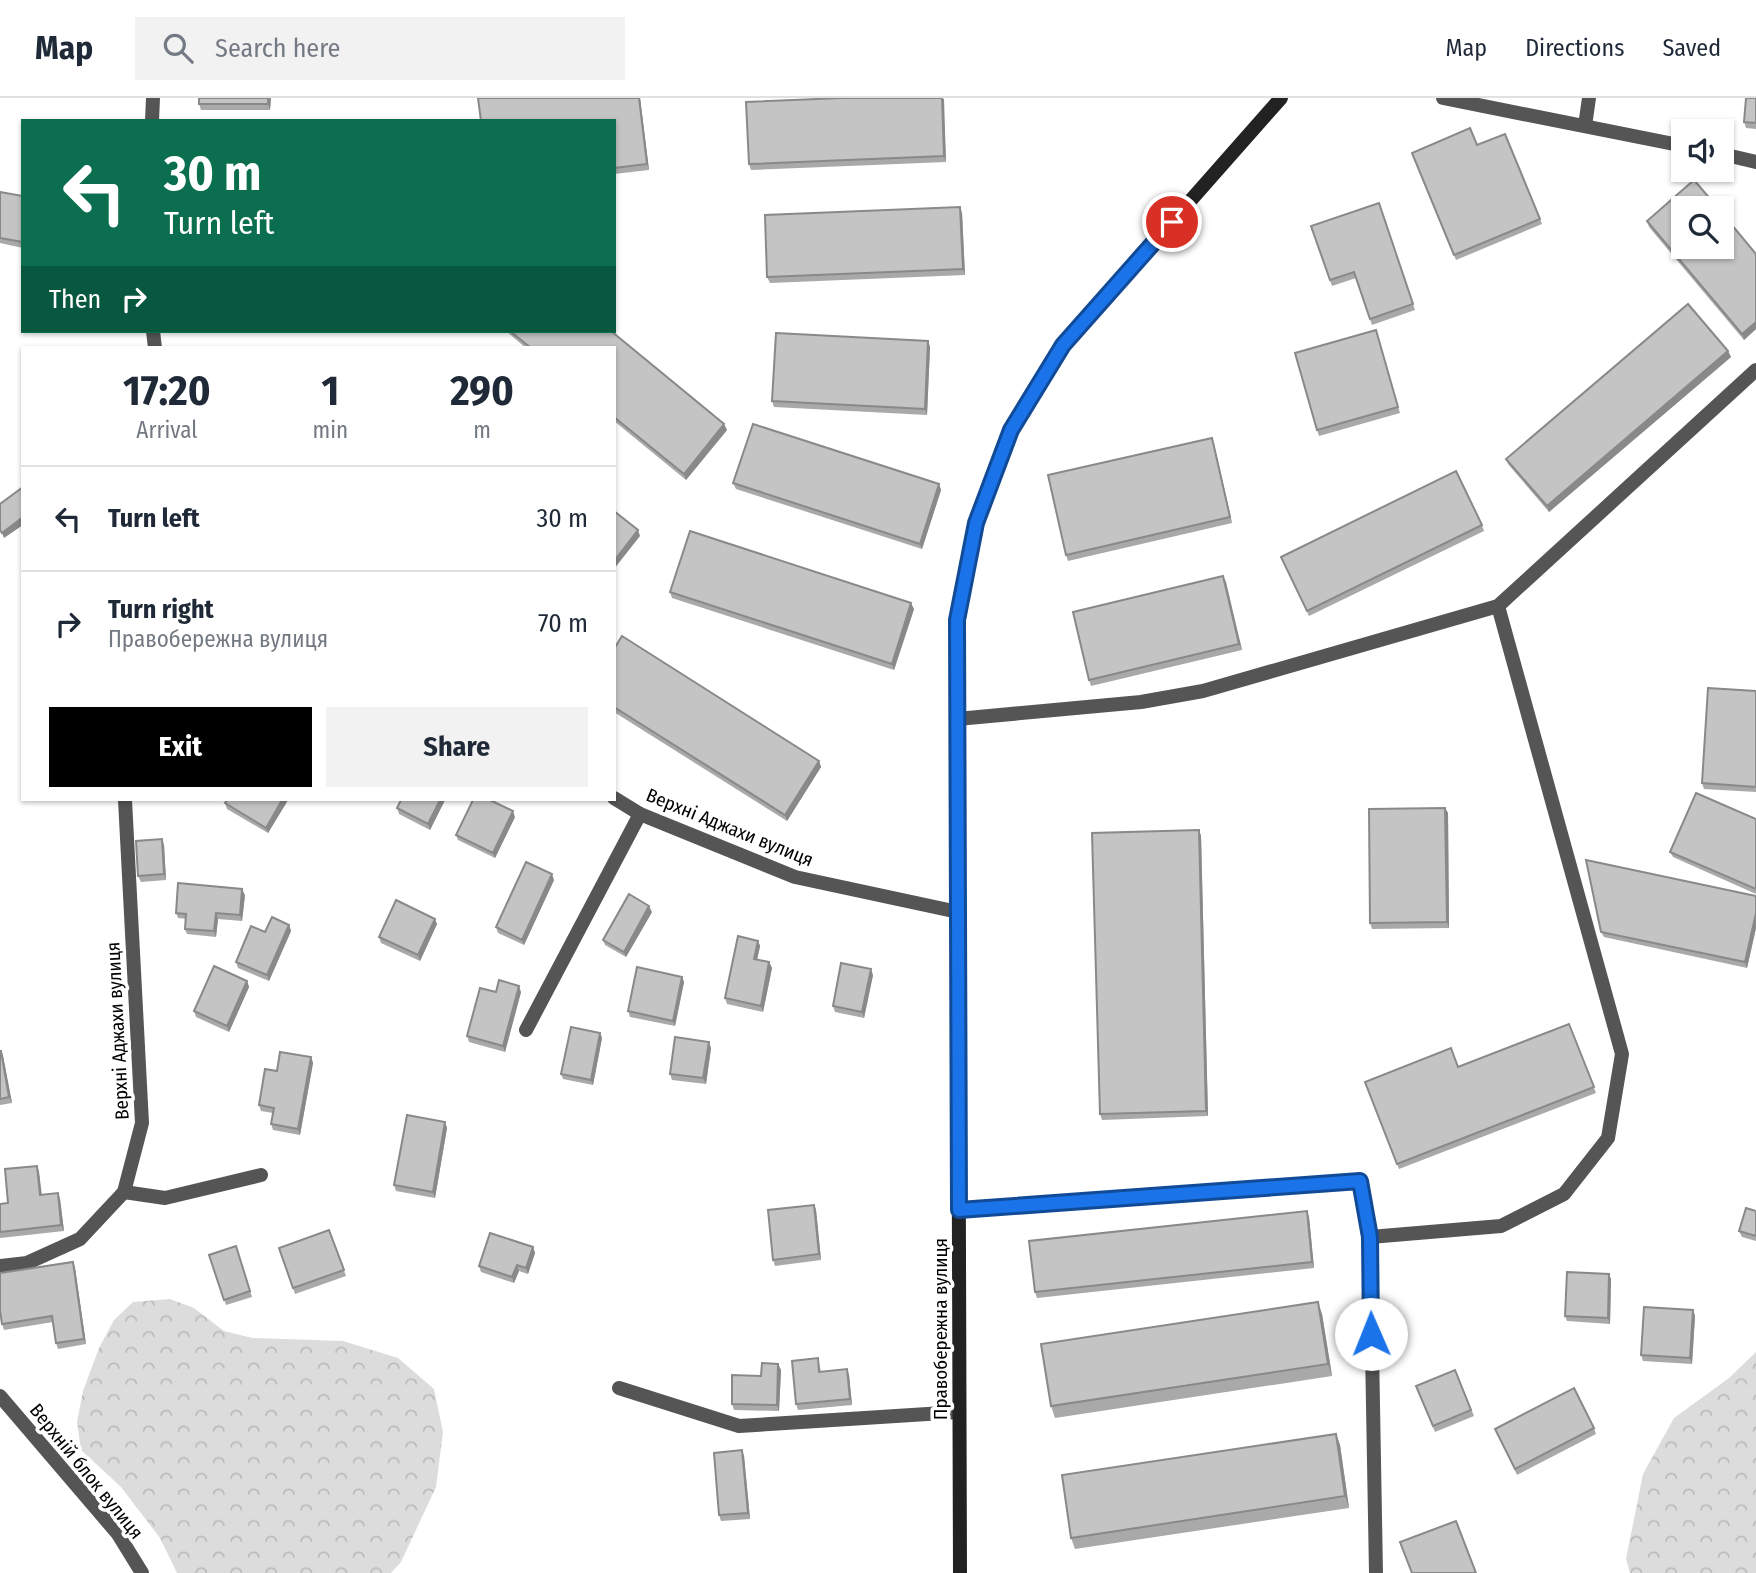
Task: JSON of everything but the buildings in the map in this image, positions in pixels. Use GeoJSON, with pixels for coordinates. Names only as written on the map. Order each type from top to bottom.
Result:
{"type":"FeatureCollection","features":[{"type":"Feature","properties":{"kind":"street"},"geometry":{"type":"LineString","coordinates":[[152,119],[153,98]]}},
{"type":"Feature","properties":{"kind":"street","name":"Правобережна вулиця"},"geometry":{"type":"LineString","coordinates":[[960,1573],[957,620],[976,523],[1011,430],[1063,345],[1281,98]]}},
{"type":"Feature","properties":{"kind":"street"},"geometry":{"type":"LineString","coordinates":[[1443,98],[1671,143]]}},
{"type":"Feature","properties":{"kind":"street"},"geometry":{"type":"LineString","coordinates":[[1585,126],[1589,98]]}},
{"type":"Feature","properties":{"kind":"street"},"geometry":{"type":"LineString","coordinates":[[1734,157],[1756,162]]}},
{"type":"Feature","properties":{"kind":"street"},"geometry":{"type":"LineString","coordinates":[[957,719],[1141,702],[1203,691],[1498,606],[1756,370]]}},
{"type":"Feature","properties":{"kind":"street"},"geometry":{"type":"LineString","coordinates":[[1370,1237],[1501,1226],[1564,1194],[1608,1138],[1622,1054],[1498,606]]}},
{"type":"Feature","properties":{"kind":"street","name":"Верхні Аджахи вулиця"},"geometry":{"type":"LineString","coordinates":[[616,799],[640,814],[795,877],[958,912]]}},
{"type":"Feature","properties":{"kind":"street","name":"Верхні Аджахи вулиця"},"geometry":{"type":"LineString","coordinates":[[0,1266],[27,1263],[80,1239],[124,1192],[142,1123],[125,801]]}},
{"type":"Feature","properties":{"kind":"street"},"geometry":{"type":"LineString","coordinates":[[526,1030],[640,814]]}},
{"type":"Feature","properties":{"kind":"street"},"geometry":{"type":"LineString","coordinates":[[124,1192],[165,1198],[261,1175]]}},
{"type":"Feature","properties":{"kind":"street"},"geometry":{"type":"LineString","coordinates":[[959,1210],[1360,1181],[1370,1237],[1376,1573]]}},
{"type":"Feature","properties":{"kind":"street"},"geometry":{"type":"LineString","coordinates":[[619,1388],[739,1426],[960,1412]]}},
{"type":"Feature","properties":{"kind":"street","name":"Верхній блок вулиця"},"geometry":{"type":"LineString","coordinates":[[0,1396],[118,1534],[142,1573]]}},
{"type":"Feature","properties":{"kind":"green space"},"geometry":{"type":"Polygon","coordinates":[[[170,1299],[194,1308],[224,1331],[252,1338],[343,1341],[398,1358],[434,1389],[443,1432],[436,1487],[401,1562],[391,1573],[177,1573],[160,1538],[121,1487],[81,1450],[77,1422],[83,1391],[99,1348],[114,1320],[133,1302],[170,1299]]]}},
{"type":"Feature","properties":{"kind":"green space"},"geometry":{"type":"Polygon","coordinates":[[[1756,1352],[1756,1573],[1630,1573],[1626,1559],[1643,1474],[1674,1418],[1729,1378],[1756,1352]]]}},
{"type":"Feature","properties":{"kind":"route"},"geometry":{"type":"LineString","coordinates":[[1172,222],[1063,345],[1011,430],[976,523],[957,620],[959,1210],[1360,1181],[1370,1237],[1371,1334]]}}]}
